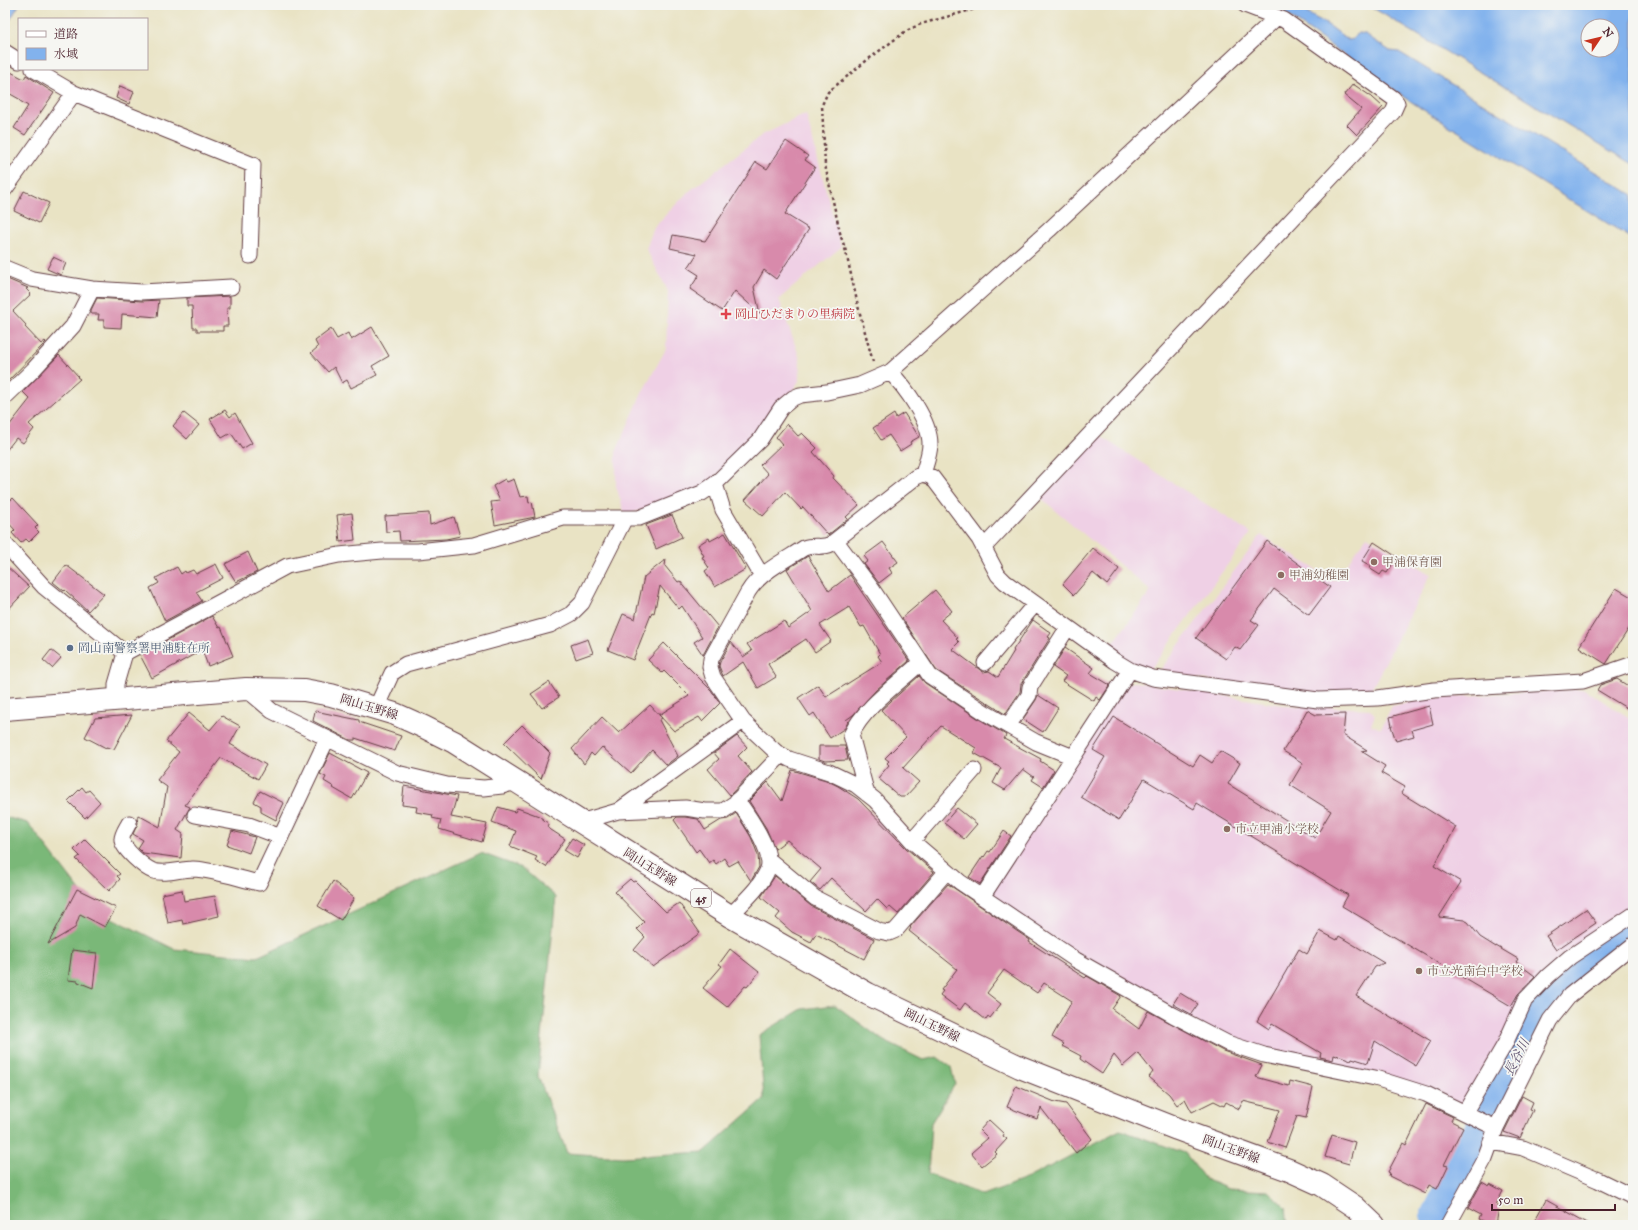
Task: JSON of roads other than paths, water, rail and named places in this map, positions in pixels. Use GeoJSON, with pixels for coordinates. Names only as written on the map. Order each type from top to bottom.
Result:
{"type":"FeatureCollection","features":[{"type":"Feature","properties":{"kind":"main road","name":"岡山玉野線"},"geometry":{"type":"LineString","coordinates":[[5,710],[246,689],[304,690],[331,695],[395,714],[454,742],[730,916],[868,994],[1020,1067],[1177,1129],[1289,1170],[1322,1185],[1355,1207],[1374,1225]]}},
{"type":"Feature","properties":{"kind":"street"},"geometry":{"type":"LineString","coordinates":[[984,547],[1393,112],[1396,102],[1393,98],[1284,20],[1245,5]]}},
{"type":"Feature","properties":{"kind":"street"},"geometry":{"type":"LineString","coordinates":[[116,700],[116,684],[125,654],[287,566],[339,555],[382,551],[418,551],[474,545],[563,518],[639,518],[702,493],[715,484],[760,440],[786,402],[800,395],[827,392],[860,385],[884,374],[1049,230],[1278,18]]}},
{"type":"Feature","properties":{"kind":"street"},"geometry":{"type":"LineString","coordinates":[[5,52],[18,60]]}},
{"type":"Feature","properties":{"kind":"street"},"geometry":{"type":"LineString","coordinates":[[35,70],[74,94],[253,165],[250,256]]}},
{"type":"Feature","properties":{"kind":"street"},"geometry":{"type":"LineString","coordinates":[[5,189],[74,94]]}},
{"type":"Feature","properties":{"kind":"street"},"geometry":{"type":"LineString","coordinates":[[5,268],[32,279],[92,288],[142,292],[231,287]]}},
{"type":"Feature","properties":{"kind":"street"},"geometry":{"type":"LineString","coordinates":[[5,397],[38,366],[73,326],[92,288]]}},
{"type":"Feature","properties":{"kind":"street"},"geometry":{"type":"LineString","coordinates":[[884,374],[913,399],[929,433],[930,444],[923,474]]}},
{"type":"Feature","properties":{"kind":"street"},"geometry":{"type":"LineString","coordinates":[[1492,1126],[1426,1094],[1375,1078],[1264,1055],[1227,1043],[1173,1015],[1076,960],[960,882],[912,841],[875,800],[856,785],[828,772],[781,755],[743,721],[713,677],[710,667],[711,659],[748,592],[754,583],[762,576],[804,548],[811,545],[825,547],[916,477],[923,474],[932,477],[984,547],[998,575],[1005,582],[1115,661],[1130,670],[1153,678],[1318,700],[1378,698],[1434,690],[1584,681],[1633,664]]}},
{"type":"Feature","properties":{"kind":"street"},"geometry":{"type":"LineString","coordinates":[[715,484],[723,510],[762,576]]}},
{"type":"Feature","properties":{"kind":"street"},"geometry":{"type":"LineString","coordinates":[[376,708],[392,673],[406,664],[550,625],[571,614],[582,603],[625,518]]}},
{"type":"Feature","properties":{"kind":"street"},"geometry":{"type":"LineString","coordinates":[[836,540],[872,589],[930,676],[984,712],[1036,742],[1073,757]]}},
{"type":"Feature","properties":{"kind":"street"},"geometry":{"type":"LineString","coordinates":[[5,544],[44,587],[125,654]]}},
{"type":"Feature","properties":{"kind":"street"},"geometry":{"type":"LineString","coordinates":[[985,664],[1036,604]]}},
{"type":"Feature","properties":{"kind":"street"},"geometry":{"type":"LineString","coordinates":[[1008,726],[1029,695],[1030,687],[1068,627]]}},
{"type":"Feature","properties":{"kind":"street"},"geometry":{"type":"LineString","coordinates":[[868,794],[851,735],[856,724],[873,706],[920,663]]}},
{"type":"Feature","properties":{"kind":"street"},"geometry":{"type":"LineString","coordinates":[[982,897],[1130,670]]}},
{"type":"Feature","properties":{"kind":"street"},"geometry":{"type":"LineString","coordinates":[[246,689],[272,710],[397,773],[440,783],[484,788],[502,786],[516,782]]}},
{"type":"Feature","properties":{"kind":"street"},"geometry":{"type":"LineString","coordinates":[[618,811],[743,721]]}},
{"type":"Feature","properties":{"kind":"street"},"geometry":{"type":"LineString","coordinates":[[129,822],[122,839],[123,846],[135,858],[153,871],[169,872],[192,869],[217,872],[259,883],[327,739]]}},
{"type":"Feature","properties":{"kind":"street"},"geometry":{"type":"LineString","coordinates":[[580,822],[618,811],[685,808],[705,811],[723,811],[738,800],[781,755]]}},
{"type":"Feature","properties":{"kind":"street"},"geometry":{"type":"LineString","coordinates":[[912,841],[974,770]]}},
{"type":"Feature","properties":{"kind":"street"},"geometry":{"type":"LineString","coordinates":[[730,916],[758,885],[768,868],[768,860],[758,831],[738,800]]}},
{"type":"Feature","properties":{"kind":"street"},"geometry":{"type":"LineString","coordinates":[[195,815],[249,825],[281,837]]}},
{"type":"Feature","properties":{"kind":"street"},"geometry":{"type":"LineString","coordinates":[[768,860],[815,898],[879,931],[889,934],[896,930],[947,871]]}},
{"type":"Feature","properties":{"kind":"street"},"geometry":{"type":"LineString","coordinates":[[1470,1114],[1525,1000],[1548,976],[1570,957],[1633,915]]}},
{"type":"Feature","properties":{"kind":"street"},"geometry":{"type":"LineString","coordinates":[[1448,1225],[1485,1158],[1490,1142],[1492,1126],[1550,1020],[1570,995],[1633,945]]}},
{"type":"Feature","properties":{"kind":"street"},"geometry":{"type":"LineString","coordinates":[[1490,1142],[1523,1148],[1598,1180],[1633,1197]]}},
{"type":"Feature","properties":{"kind":"water"},"geometry":{"type":"Polygon","coordinates":[[[5,5],[19,5],[5,28],[5,5]]]}},
{"type":"Feature","properties":{"kind":"water"},"geometry":{"type":"Polygon","coordinates":[[[1269,5],[1296,5],[1331,27],[1348,40],[1353,39],[1356,34],[1365,34],[1390,51],[1399,52],[1633,195],[1633,239],[1422,109],[1277,8],[1269,5]]]}},
{"type":"Feature","properties":{"kind":"water"},"geometry":{"type":"Polygon","coordinates":[[[1368,5],[1633,5],[1633,164],[1368,5]]]}},
{"type":"Feature","properties":{"kind":"waterway","name":"長谷川"},"geometry":{"type":"LineString","coordinates":[[1436,1214],[1539,1012],[1583,968],[1633,931]]}},
{"type":"Feature","properties":{"kind":"place","name":"岡山ひだまりの里病院"},"geometry":{"type":"Point","coordinates":[726,314]}},
{"type":"Feature","properties":{"kind":"place","name":"甲浦保育園"},"geometry":{"type":"Point","coordinates":[1374,562]}},
{"type":"Feature","properties":{"kind":"place","name":"甲浦幼稚園"},"geometry":{"type":"Point","coordinates":[1281,575]}},
{"type":"Feature","properties":{"kind":"place","name":"岡山南警察署甲浦駐在所"},"geometry":{"type":"Point","coordinates":[70,648]}},
{"type":"Feature","properties":{"kind":"place","name":"市立甲浦小学校"},"geometry":{"type":"Point","coordinates":[1227,829]}},
{"type":"Feature","properties":{"kind":"place","name":"市立光南台中学校"},"geometry":{"type":"Point","coordinates":[1419,971]}}]}
